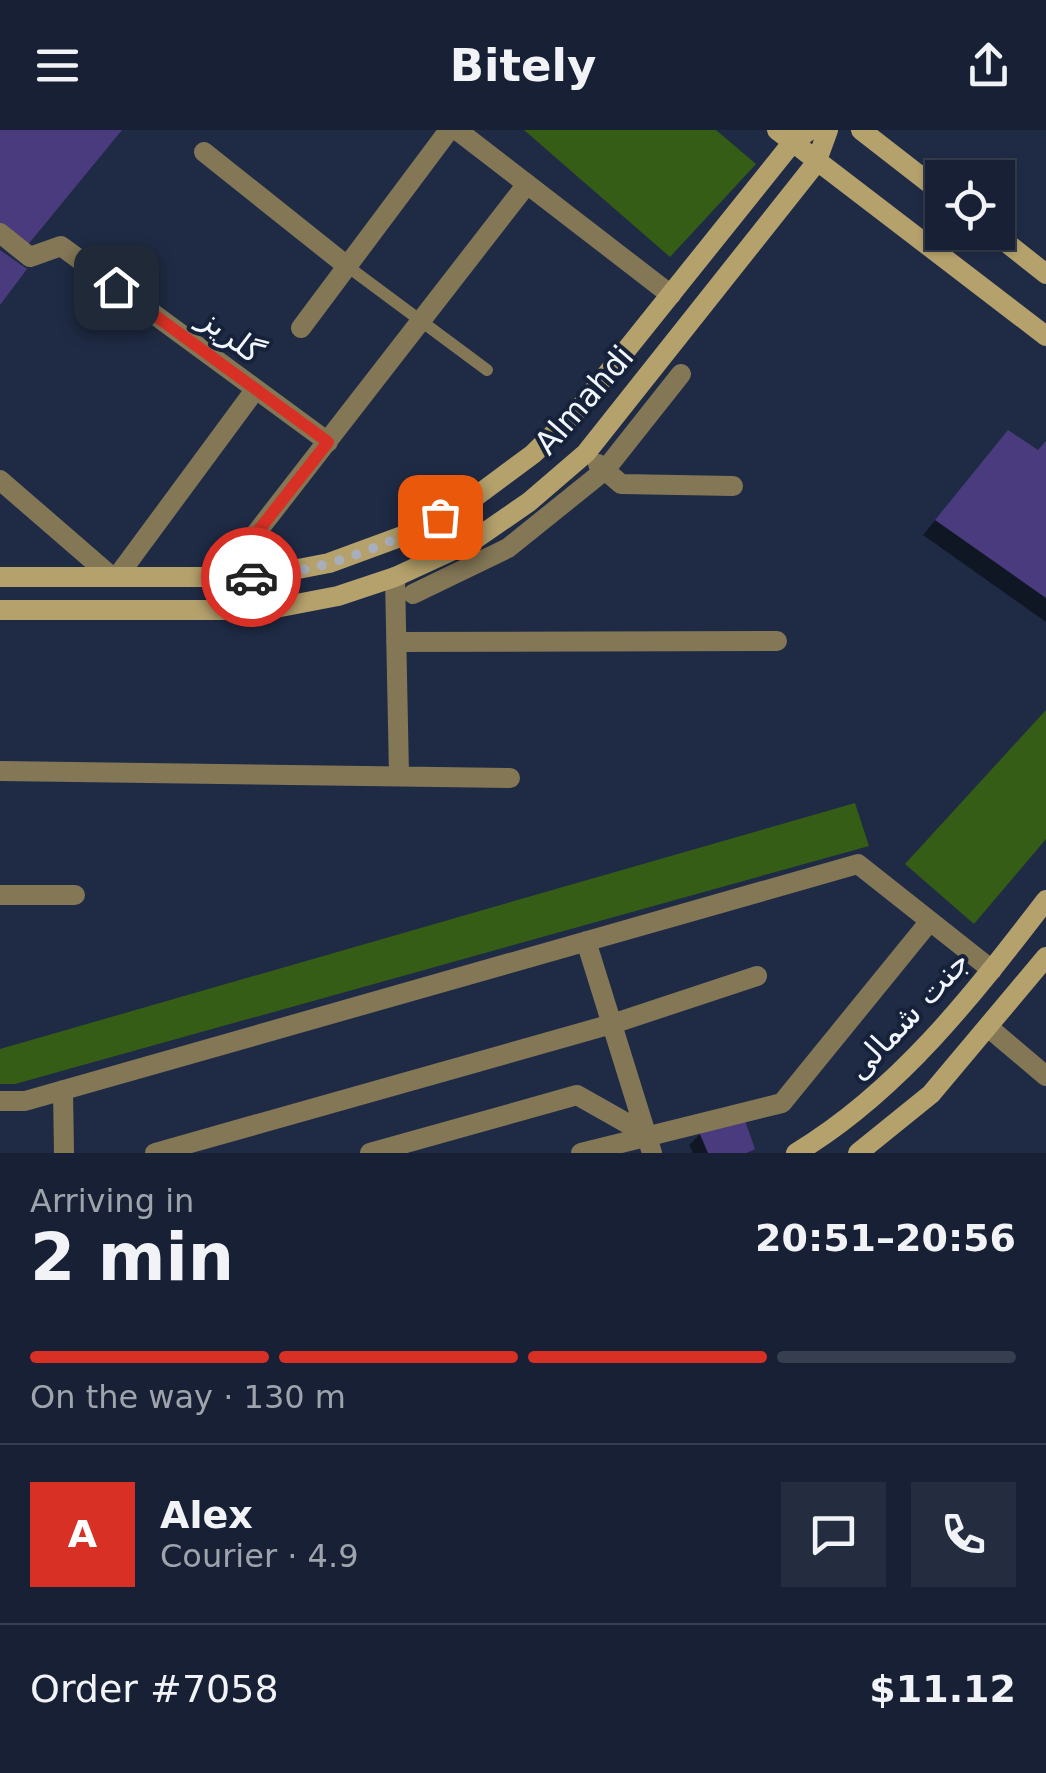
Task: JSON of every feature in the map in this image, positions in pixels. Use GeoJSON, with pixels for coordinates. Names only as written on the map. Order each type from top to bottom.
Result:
{"type":"FeatureCollection","features":[{"type":"Feature","properties":{"kind":"main road","name":"Almahdi"},"geometry":{"type":"LineString","coordinates":[[0,610],[266,610],[338,596],[395,577],[470,542],[529,502],[586,453],[816,163],[828,130]]}},
{"type":"Feature","properties":{"kind":"main road"},"geometry":{"type":"LineString","coordinates":[[861,130],[925,180]]}},
{"type":"Feature","properties":{"kind":"main road","name":"Almahdi"},"geometry":{"type":"LineString","coordinates":[[0,578],[257,577],[329,564],[408,534],[472,500],[533,454],[580,410],[793,134]]}},
{"type":"Feature","properties":{"kind":"main road"},"geometry":{"type":"LineString","coordinates":[[793,134],[816,163],[1046,336]]}},
{"type":"Feature","properties":{"kind":"main road"},"geometry":{"type":"LineString","coordinates":[[1015,249],[1046,274]]}},
{"type":"Feature","properties":{"kind":"main road"},"geometry":{"type":"LineString","coordinates":[[329,564],[338,596]]}},
{"type":"Feature","properties":{"kind":"main road","name":"جنت شمالی"},"geometry":{"type":"LineString","coordinates":[[796,1153],[840,1127],[908,1067],[1046,900]]}},
{"type":"Feature","properties":{"kind":"main road"},"geometry":{"type":"LineString","coordinates":[[858,1153],[931,1094],[1046,956]]}},
{"type":"Feature","properties":{"kind":"street"},"geometry":{"type":"LineString","coordinates":[[301,328],[450,130]]}},
{"type":"Feature","properties":{"kind":"street"},"geometry":{"type":"LineString","coordinates":[[457,130],[671,295]]}},
{"type":"Feature","properties":{"kind":"street"},"geometry":{"type":"LineString","coordinates":[[204,152],[347,266]]}},
{"type":"Feature","properties":{"kind":"street"},"geometry":{"type":"LineString","coordinates":[[222,577],[527,184]]}},
{"type":"Feature","properties":{"kind":"street","name":"گلریز"},"geometry":{"type":"LineString","coordinates":[[0,233],[30,257],[62,246],[328,442]]}},
{"type":"Feature","properties":{"kind":"street"},"geometry":{"type":"LineString","coordinates":[[412,594],[508,548],[605,470],[681,374]]}},
{"type":"Feature","properties":{"kind":"street"},"geometry":{"type":"LineString","coordinates":[[0,480],[114,577],[255,390]]}},
{"type":"Feature","properties":{"kind":"street"},"geometry":{"type":"LineString","coordinates":[[586,453],[622,484],[733,486]]}},
{"type":"Feature","properties":{"kind":"street"},"geometry":{"type":"LineString","coordinates":[[395,577],[398,775]]}},
{"type":"Feature","properties":{"kind":"street"},"geometry":{"type":"LineString","coordinates":[[396,642],[777,641]]}},
{"type":"Feature","properties":{"kind":"street"},"geometry":{"type":"LineString","coordinates":[[0,771],[510,778]]}},
{"type":"Feature","properties":{"kind":"street"},"geometry":{"type":"LineString","coordinates":[[0,1101],[25,1101],[858,864],[992,970]]}},
{"type":"Feature","properties":{"kind":"street"},"geometry":{"type":"LineString","coordinates":[[0,895],[75,895]]}},
{"type":"Feature","properties":{"kind":"street"},"geometry":{"type":"LineString","coordinates":[[581,1153],[649,1144],[782,1103],[930,921]]}},
{"type":"Feature","properties":{"kind":"street"},"geometry":{"type":"LineString","coordinates":[[586,941],[649,1144]]}},
{"type":"Feature","properties":{"kind":"street"},"geometry":{"type":"LineString","coordinates":[[155,1153],[612,1024],[757,976]]}},
{"type":"Feature","properties":{"kind":"street"},"geometry":{"type":"LineString","coordinates":[[988,1027],[1046,1076]]}},
{"type":"Feature","properties":{"kind":"street"},"geometry":{"type":"LineString","coordinates":[[63,1090],[64,1153]]}},
{"type":"Feature","properties":{"kind":"street"},"geometry":{"type":"LineString","coordinates":[[370,1153],[577,1095],[649,1144]]}},
{"type":"Feature","properties":{"kind":"lane"},"geometry":{"type":"LineString","coordinates":[[347,266],[486,370]]}},
{"type":"Feature","properties":{"kind":"green space"},"geometry":{"type":"Polygon","coordinates":[[[524,130],[716,130],[756,164],[670,257],[524,130]]]}},
{"type":"Feature","properties":{"kind":"green space"},"geometry":{"type":"Polygon","coordinates":[[[1046,710],[1046,839],[974,924],[905,864],[1046,710]]]}},
{"type":"Feature","properties":{"kind":"green space"},"geometry":{"type":"Polygon","coordinates":[[[855,803],[869,846],[15,1084],[0,1084],[0,1049],[855,803]]]}},
{"type":"Feature","properties":{"kind":"building"},"geometry":{"type":"Polygon","coordinates":[[[0,130],[122,130],[17,258],[0,245],[0,130]]]}},
{"type":"Feature","properties":{"kind":"building"},"geometry":{"type":"Polygon","coordinates":[[[0,250],[27,269],[0,305],[0,250]]]}},
{"type":"Feature","properties":{"kind":"building"},"geometry":{"type":"Polygon","coordinates":[[[1008,430],[1038,450],[1046,441],[1046,598],[935,520],[1008,430]]]}},
{"type":"Feature","properties":{"kind":"building"},"geometry":{"type":"Polygon","coordinates":[[[744,1118],[755,1149],[747,1153],[708,1153],[699,1132],[744,1118]]]}},
{"type":"Feature","properties":{"kind":"way so far"},"geometry":{"type":"LineString","coordinates":[[251,577],[329,564],[408,534],[440,517]]}},
{"type":"Feature","properties":{"kind":"route"},"geometry":{"type":"LineString","coordinates":[[116,287],[328,442],[222,577],[251,577]]}}]}
